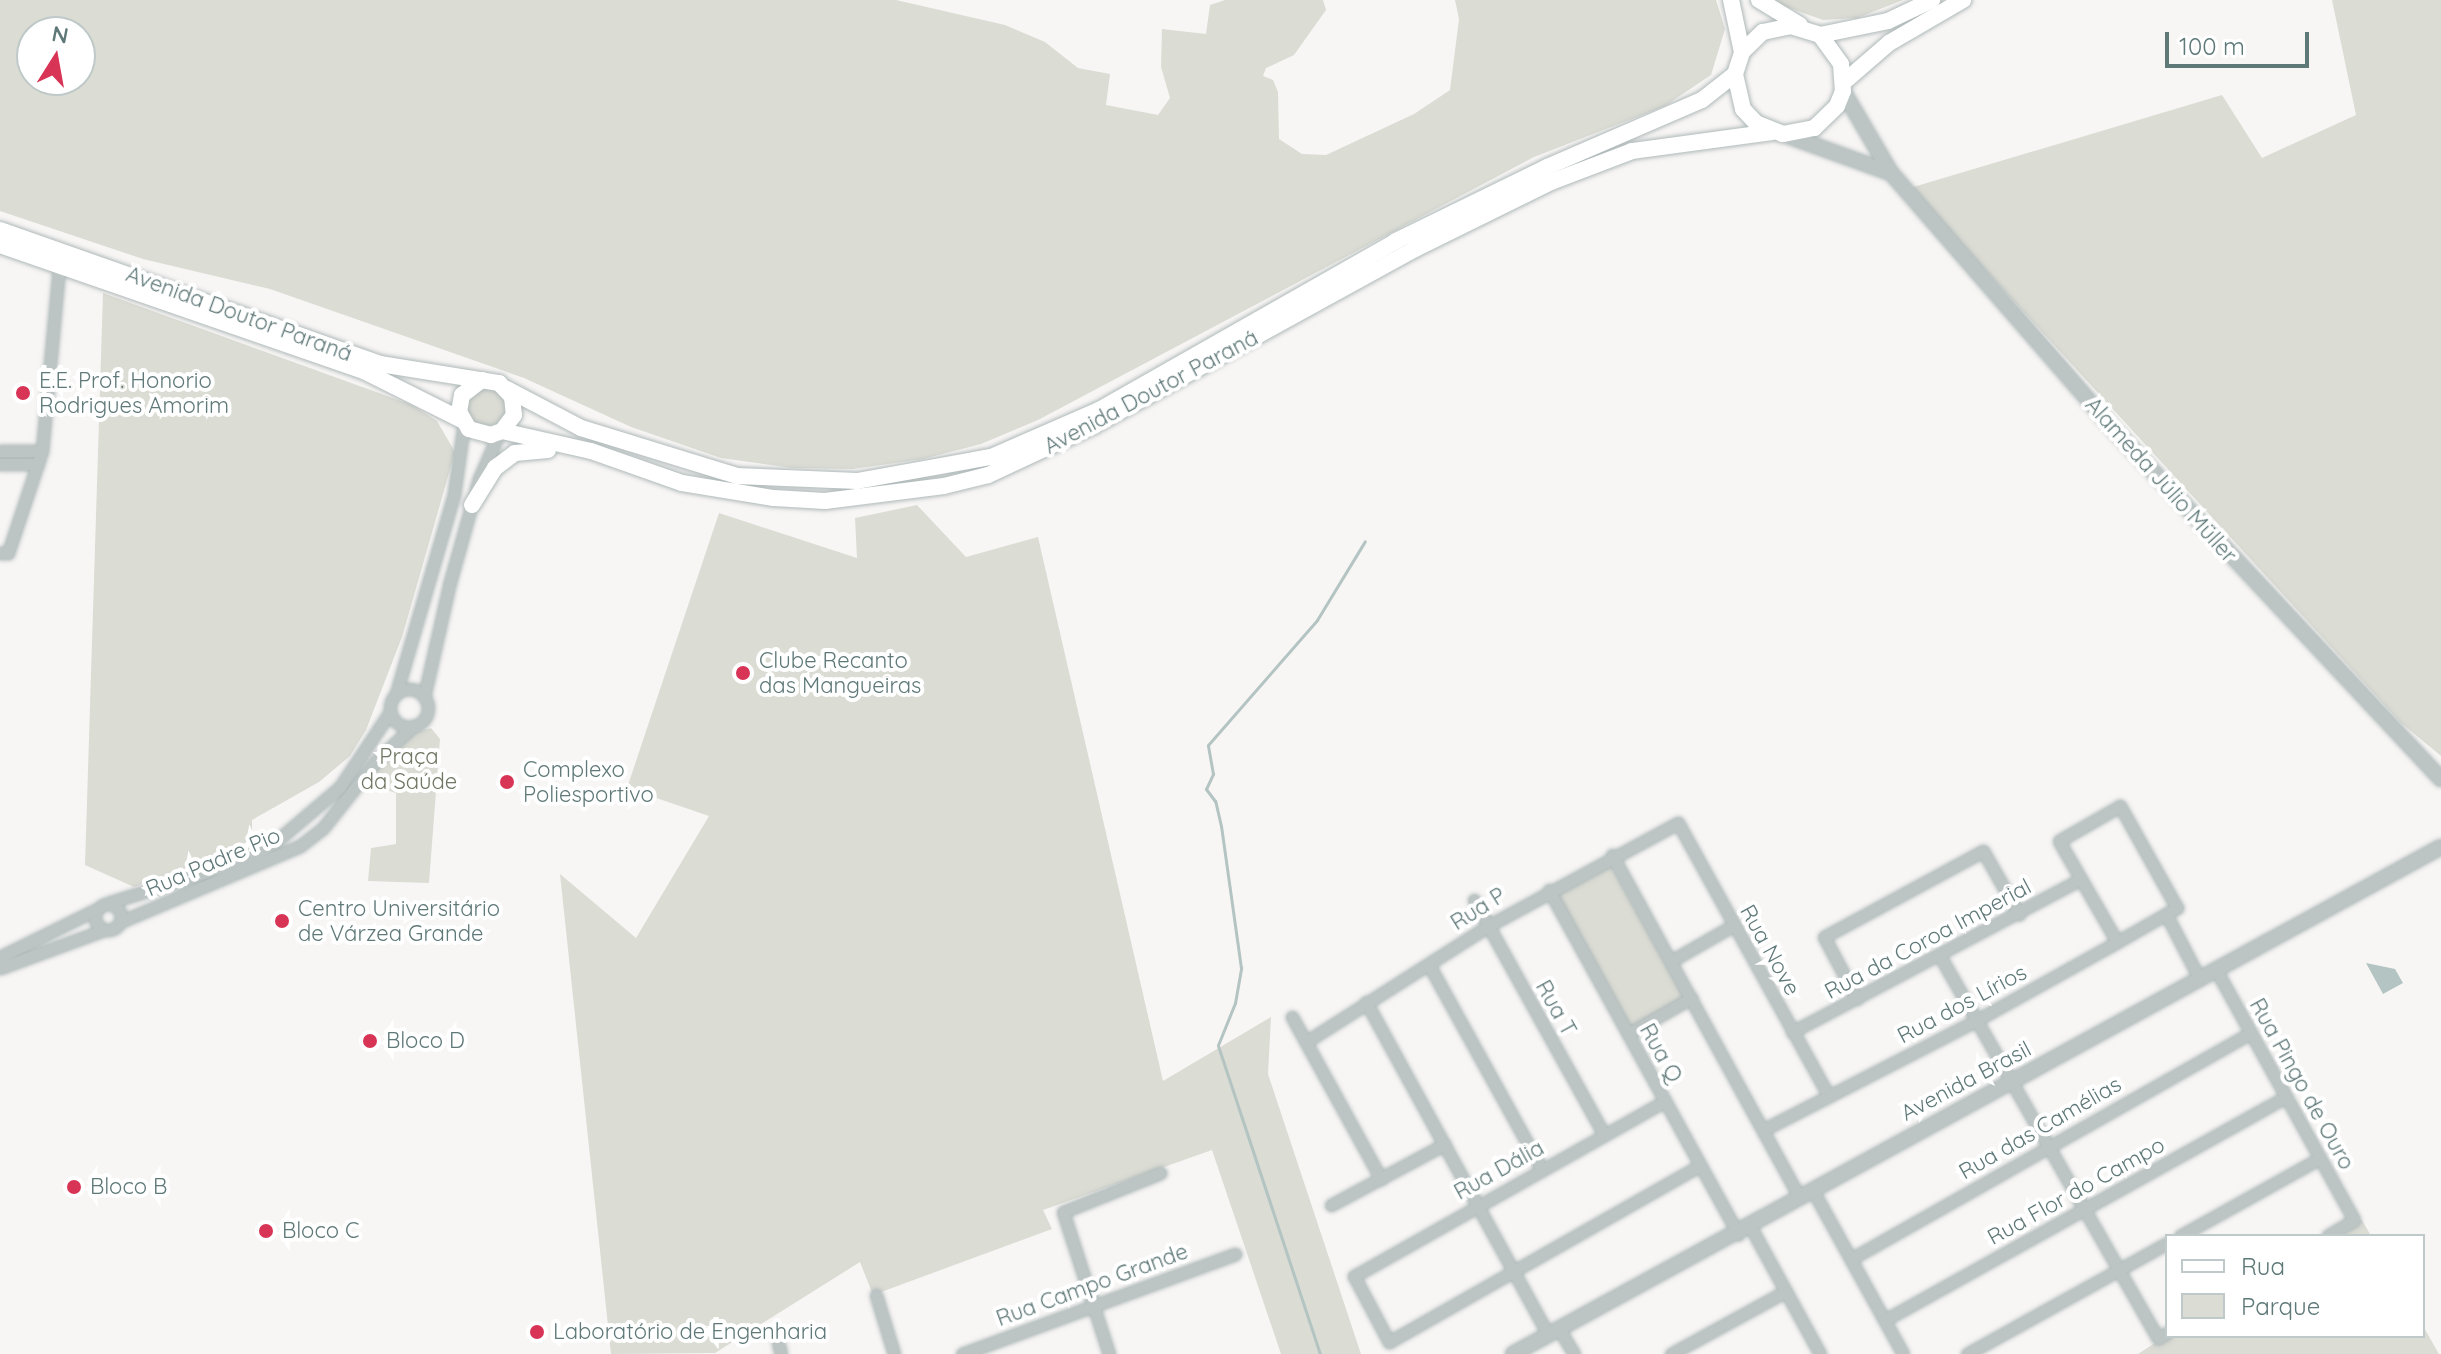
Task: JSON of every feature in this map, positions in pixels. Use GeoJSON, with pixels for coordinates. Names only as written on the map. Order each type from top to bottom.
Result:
{"type":"FeatureCollection","features":[{"type":"Feature","properties":{"kind":"main road"},"geometry":{"type":"LineString","coordinates":[[1731,0],[1742,52]]}},
{"type":"Feature","properties":{"kind":"main road"},"geometry":{"type":"LineString","coordinates":[[1759,0],[1812,32],[1841,64],[1843,87]]}},
{"type":"Feature","properties":{"kind":"main road"},"geometry":{"type":"LineString","coordinates":[[1932,0],[1888,21],[1812,32],[1763,32],[1742,52],[1735,74],[1743,109],[1778,133],[1814,128],[1832,112],[1843,87],[1889,43],[1963,0]]}},
{"type":"Feature","properties":{"kind":"main road","name":"Avenida Doutor Paraná"},"geometry":{"type":"LineString","coordinates":[[507,389],[581,428],[737,476],[857,481],[991,457],[1099,410],[1396,241],[1547,167],[1702,100],[1735,74]]}},
{"type":"Feature","properties":{"kind":"main road","name":"Avenida Doutor Paraná"},"geometry":{"type":"LineString","coordinates":[[500,432],[625,463],[682,483],[743,495],[825,501],[944,486],[988,475],[1095,425],[1415,249],[1551,182],[1632,151],[1778,133]]}},
{"type":"Feature","properties":{"kind":"main road","name":"Avenida Doutor Paraná"},"geometry":{"type":"LineString","coordinates":[[0,230],[380,364],[482,380]]}},
{"type":"Feature","properties":{"kind":"main road","name":"Avenida Doutor Paraná"},"geometry":{"type":"LineString","coordinates":[[0,245],[364,371],[463,422]]}},
{"type":"Feature","properties":{"kind":"main road"},"geometry":{"type":"LineString","coordinates":[[482,380],[507,389],[515,406],[500,432],[483,435],[463,422],[462,395],[482,380]]}},
{"type":"Feature","properties":{"kind":"main road"},"geometry":{"type":"LineString","coordinates":[[472,505],[495,468],[515,453],[546,449],[625,463]]}},
{"type":"Feature","properties":{"kind":"street","name":"Alameda Júlio Müller"},"geometry":{"type":"LineString","coordinates":[[1843,87],[1891,173],[2119,435],[2441,779]]}},
{"type":"Feature","properties":{"kind":"street","name":"Alameda Júlio Müller"},"geometry":{"type":"LineString","coordinates":[[1778,133],[1891,173]]}},
{"type":"Feature","properties":{"kind":"street"},"geometry":{"type":"LineString","coordinates":[[0,553],[8,553],[42,451],[59,267]]}},
{"type":"Feature","properties":{"kind":"street"},"geometry":{"type":"LineString","coordinates":[[463,422],[454,494],[390,712],[401,725],[413,726],[427,712],[424,697],[472,505],[500,432]]}},
{"type":"Feature","properties":{"kind":"street"},"geometry":{"type":"LineString","coordinates":[[0,451],[42,451]]}},
{"type":"Feature","properties":{"kind":"street"},"geometry":{"type":"LineString","coordinates":[[0,464],[38,464]]}},
{"type":"Feature","properties":{"kind":"street"},"geometry":{"type":"LineString","coordinates":[[396,694],[411,689],[424,697]]}},
{"type":"Feature","properties":{"kind":"street","name":"Rua Padre Pio"},"geometry":{"type":"LineString","coordinates":[[0,957],[103,906],[245,860],[273,844],[340,787],[390,712]]}},
{"type":"Feature","properties":{"kind":"street","name":"Rua Padre Pio"},"geometry":{"type":"LineString","coordinates":[[104,930],[300,846],[323,828],[377,760],[413,726]]}},
{"type":"Feature","properties":{"kind":"street"},"geometry":{"type":"LineString","coordinates":[[2117,942],[2059,841],[2120,806],[2171,911],[2198,976]]}},
{"type":"Feature","properties":{"kind":"street","name":"Rua P"},"geometry":{"type":"LineString","coordinates":[[1306,1042],[1549,890],[1678,823]]}},
{"type":"Feature","properties":{"kind":"street","name":"Rua Nove"},"geometry":{"type":"LineString","coordinates":[[1678,823],[1829,1096]]}},
{"type":"Feature","properties":{"kind":"street","name":"Avenida Brasil"},"geometry":{"type":"LineString","coordinates":[[1513,1354],[1744,1230],[1806,1192],[2013,1083],[2198,976],[2441,847]]}},
{"type":"Feature","properties":{"kind":"street"},"geometry":{"type":"LineString","coordinates":[[1857,999],[1824,937],[1983,851],[2019,914]]}},
{"type":"Feature","properties":{"kind":"street"},"geometry":{"type":"LineString","coordinates":[[1612,855],[1763,1130],[1851,1259],[1903,1354]]}},
{"type":"Feature","properties":{"kind":"street","name":"Rua da Coroa Imperial"},"geometry":{"type":"LineString","coordinates":[[1792,1032],[1941,958],[2081,879]]}},
{"type":"Feature","properties":{"kind":"street","name":"Rua Q"},"geometry":{"type":"LineString","coordinates":[[1549,890],[1700,1165],[1786,1291],[1820,1354]]}},
{"type":"Feature","properties":{"kind":"street","name":"Rua T"},"geometry":{"type":"LineString","coordinates":[[1474,900],[1604,1135]]}},
{"type":"Feature","properties":{"kind":"street"},"geometry":{"type":"LineString","coordinates":[[0,968],[104,930],[95,921],[103,906],[119,910],[120,922]]}},
{"type":"Feature","properties":{"kind":"street","name":"Rua dos Lírios"},"geometry":{"type":"LineString","coordinates":[[1763,1130],[1977,1020],[2171,911]]}},
{"type":"Feature","properties":{"kind":"street"},"geometry":{"type":"LineString","coordinates":[[1671,961],[1734,925]]}},
{"type":"Feature","properties":{"kind":"street"},"geometry":{"type":"LineString","coordinates":[[1941,958],[2120,1270],[2162,1336]]}},
{"type":"Feature","properties":{"kind":"street"},"geometry":{"type":"LineString","coordinates":[[1429,965],[1542,1170]]}},
{"type":"Feature","properties":{"kind":"street","name":"Rua Pingo de Ouro"},"geometry":{"type":"LineString","coordinates":[[2215,968],[2354,1220],[2330,1234]]}},
{"type":"Feature","properties":{"kind":"street"},"geometry":{"type":"LineString","coordinates":[[1628,1034],[1691,998]]}},
{"type":"Feature","properties":{"kind":"street"},"geometry":{"type":"LineString","coordinates":[[1366,1002],[1513,1267],[1554,1332],[1574,1354]]}},
{"type":"Feature","properties":{"kind":"street"},"geometry":{"type":"LineString","coordinates":[[1292,1017],[1381,1179]]}},
{"type":"Feature","properties":{"kind":"street","name":"Rua das Camélias"},"geometry":{"type":"LineString","coordinates":[[1851,1259],[2251,1033]]}},
{"type":"Feature","properties":{"kind":"street","name":"Rua Flor do Campo"},"geometry":{"type":"LineString","coordinates":[[1885,1320],[2286,1097]]}},
{"type":"Feature","properties":{"kind":"street","name":"Rua Dália"},"geometry":{"type":"LineString","coordinates":[[1513,1267],[1389,1342],[1354,1276],[1665,1101]]}},
{"type":"Feature","properties":{"kind":"street"},"geometry":{"type":"LineString","coordinates":[[1331,1205],[1445,1144]]}},
{"type":"Feature","properties":{"kind":"street"},"geometry":{"type":"LineString","coordinates":[[2184,1234],[2320,1158]]}},
{"type":"Feature","properties":{"kind":"street"},"geometry":{"type":"LineString","coordinates":[[1513,1267],[1700,1165]]}},
{"type":"Feature","properties":{"kind":"street"},"geometry":{"type":"LineString","coordinates":[[1109,1354],[1063,1212],[1160,1173]]}},
{"type":"Feature","properties":{"kind":"street"},"geometry":{"type":"LineString","coordinates":[[1967,1354],[2165,1244]]}},
{"type":"Feature","properties":{"kind":"street","name":"Rua Campo Grande"},"geometry":{"type":"LineString","coordinates":[[962,1354],[1235,1254]]}},
{"type":"Feature","properties":{"kind":"street"},"geometry":{"type":"LineString","coordinates":[[1671,1354],[1786,1291]]}},
{"type":"Feature","properties":{"kind":"street"},"geometry":{"type":"LineString","coordinates":[[876,1295],[894,1354]]}},
{"type":"Feature","properties":{"kind":"green space"},"geometry":{"type":"Polygon","coordinates":[[[0,0],[896,0],[1005,25],[1045,42],[1078,68],[1110,74],[1106,105],[1158,115],[1170,98],[1161,67],[1162,29],[1206,34],[1210,5],[1225,0],[1323,0],[1326,10],[1294,55],[1266,68],[1263,76],[1273,80],[1278,92],[1279,139],[1302,154],[1326,155],[1414,114],[1450,90],[1459,19],[1455,0],[1716,0],[1725,29],[1711,75],[1665,106],[1534,157],[1038,420],[981,444],[923,459],[853,469],[792,468],[721,458],[631,427],[524,378],[270,289],[143,259],[0,211],[0,0]]]}},
{"type":"Feature","properties":{"kind":"green space"},"geometry":{"type":"Polygon","coordinates":[[[1767,0],[1903,0],[1857,18],[1823,20],[1767,0]]]}},
{"type":"Feature","properties":{"kind":"green space"},"geometry":{"type":"Polygon","coordinates":[[[2332,0],[2441,0],[2441,756],[2400,722],[1910,188],[2222,95],[2262,158],[2356,115],[2332,0]]]}},
{"type":"Feature","properties":{"kind":"green space"},"geometry":{"type":"Polygon","coordinates":[[[103,293],[412,405],[437,421],[455,452],[402,637],[366,730],[350,756],[319,782],[252,820],[252,848],[134,887],[85,865],[103,293]]]}},
{"type":"Feature","properties":{"kind":"green space"},"geometry":{"type":"Polygon","coordinates":[[[487,388],[501,393],[506,407],[501,421],[487,426],[473,421],[468,407],[473,393],[487,388]]]}},
{"type":"Feature","properties":{"kind":"green space"},"geometry":{"type":"Polygon","coordinates":[[[917,505],[966,557],[1038,537],[1163,1081],[1271,1017],[1268,1074],[1361,1354],[1281,1354],[1212,1150],[1043,1210],[1052,1229],[873,1295],[860,1262],[715,1353],[611,1354],[560,874],[636,938],[709,816],[627,788],[719,513],[857,558],[855,518],[917,505]]]}},
{"type":"Feature","properties":{"kind":"green space","name":"Praça da Saúde"},"geometry":{"type":"Polygon","coordinates":[[[431,728],[440,739],[429,883],[368,881],[371,848],[396,844],[396,793],[362,783],[410,734],[431,728]]]}},
{"type":"Feature","properties":{"kind":"green space"},"geometry":{"type":"Polygon","coordinates":[[[1608,860],[1685,999],[1629,1030],[1552,891],[1608,860]]]}},
{"type":"Feature","properties":{"kind":"green space"},"geometry":{"type":"Polygon","coordinates":[[[2362,1220],[2370,1234],[2338,1234],[2362,1220]]]}},
{"type":"Feature","properties":{"kind":"green space"},"geometry":{"type":"Polygon","coordinates":[[[2425,1330],[2439,1354],[2138,1354],[2165,1336],[2425,1338],[2425,1330]]]}},
{"type":"Feature","properties":{"kind":"shaded area"},"geometry":{"type":"Polygon","coordinates":[[[2366,963],[2395,969],[2403,983],[2383,994],[2366,963]]]}},
{"type":"Feature","properties":{"kind":"waterway"},"geometry":{"type":"LineString","coordinates":[[1320,1354],[1218,1045],[1235,1003],[1241,968],[1221,826],[1215,801],[1206,789],[1213,774],[1208,745],[1317,620],[1365,541]]}},
{"type":"Feature","properties":{"kind":"place","name":"E.E. Prof. Honorio Rodrigues Amorim"},"geometry":{"type":"Point","coordinates":[23,393]}},
{"type":"Feature","properties":{"kind":"place","name":"Clube Recanto das Mangueiras"},"geometry":{"type":"Point","coordinates":[743,673]}},
{"type":"Feature","properties":{"kind":"place","name":"Complexo Poliesportivo"},"geometry":{"type":"Point","coordinates":[507,782]}},
{"type":"Feature","properties":{"kind":"place","name":"Centro Universitário de Várzea Grande"},"geometry":{"type":"Point","coordinates":[282,921]}},
{"type":"Feature","properties":{"kind":"place","name":"Bloco D"},"geometry":{"type":"Point","coordinates":[370,1041]}},
{"type":"Feature","properties":{"kind":"place","name":"Bloco B"},"geometry":{"type":"Point","coordinates":[74,1187]}},
{"type":"Feature","properties":{"kind":"place","name":"Bloco C"},"geometry":{"type":"Point","coordinates":[266,1231]}},
{"type":"Feature","properties":{"kind":"place","name":"Laboratório de Engenharia"},"geometry":{"type":"Point","coordinates":[537,1332]}}]}
